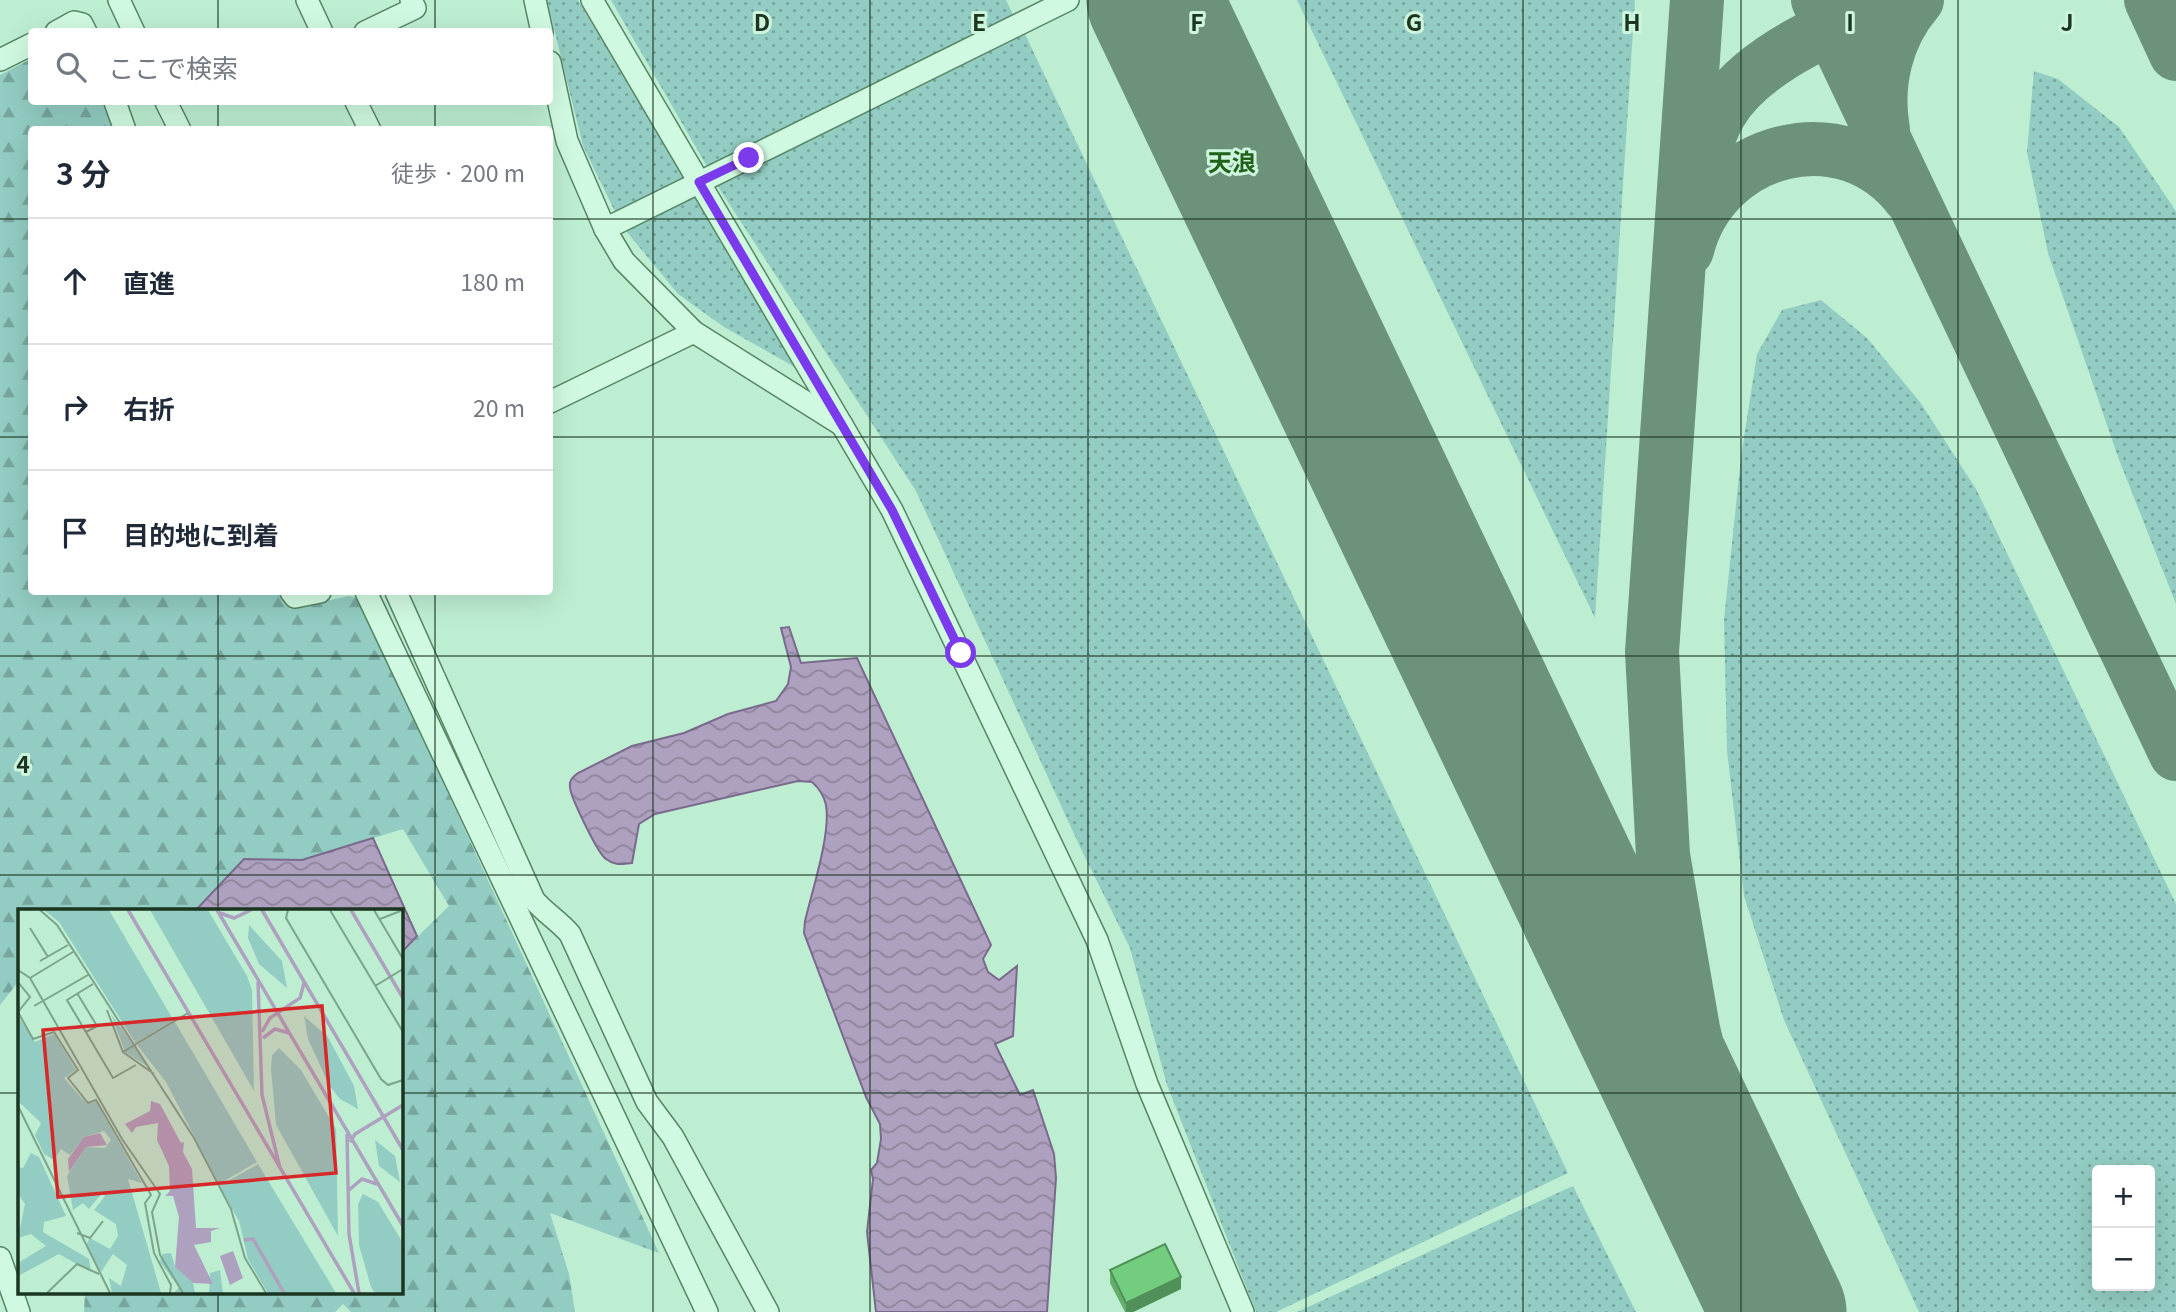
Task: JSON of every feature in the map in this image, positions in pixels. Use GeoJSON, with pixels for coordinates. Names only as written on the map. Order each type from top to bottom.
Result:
{"type":"FeatureCollection","features":[{"type":"Feature","properties":{"kind":"street"},"geometry":{"type":"LineString","coordinates":[[119,0],[132,28]]}},
{"type":"Feature","properties":{"kind":"street"},"geometry":{"type":"LineString","coordinates":[[307,0],[320,28]]}},
{"type":"Feature","properties":{"kind":"street"},"geometry":{"type":"LineString","coordinates":[[373,28],[415,8],[411,0]]}},
{"type":"Feature","properties":{"kind":"street"},"geometry":{"type":"LineString","coordinates":[[535,0],[541,28]]}},
{"type":"Feature","properties":{"kind":"street"},"geometry":{"type":"LineString","coordinates":[[592,0],[892,510],[1097,940],[1147,1084],[1243,1312]]}},
{"type":"Feature","properties":{"kind":"street"},"geometry":{"type":"LineString","coordinates":[[605,229],[1068,0]]}},
{"type":"Feature","properties":{"kind":"street"},"geometry":{"type":"LineString","coordinates":[[64,28],[74,23],[82,24],[84,28]]}},
{"type":"Feature","properties":{"kind":"street"},"geometry":{"type":"LineString","coordinates":[[0,60],[28,46]]}},
{"type":"Feature","properties":{"kind":"street"},"geometry":{"type":"LineString","coordinates":[[553,75],[568,141],[605,229],[624,261],[694,332],[846,428]]}},
{"type":"Feature","properties":{"kind":"street"},"geometry":{"type":"LineString","coordinates":[[116,105],[124,126]]}},
{"type":"Feature","properties":{"kind":"street"},"geometry":{"type":"LineString","coordinates":[[168,105],[178,126]]}},
{"type":"Feature","properties":{"kind":"street"},"geometry":{"type":"LineString","coordinates":[[358,105],[368,126]]}},
{"type":"Feature","properties":{"kind":"street"},"geometry":{"type":"LineString","coordinates":[[553,401],[694,332]]}},
{"type":"Feature","properties":{"kind":"street"},"geometry":{"type":"LineString","coordinates":[[367,595],[708,1312]]}},
{"type":"Feature","properties":{"kind":"street"},"geometry":{"type":"LineString","coordinates":[[397,595],[534,900],[570,934],[647,1102],[673,1137],[768,1312]]}},
{"type":"Feature","properties":{"kind":"street"},"geometry":{"type":"LineString","coordinates":[[0,1258],[19,1312]]}},
{"type":"Feature","properties":{"kind":"green space"},"geometry":{"type":"Polygon","coordinates":[[[547,0],[578,0],[802,371],[724,327],[678,294],[622,226],[583,146],[547,0]]]}},
{"type":"Feature","properties":{"kind":"green space"},"geometry":{"type":"Polygon","coordinates":[[[611,0],[1006,0],[1016,21],[709,170],[611,0]]]}},
{"type":"Feature","properties":{"kind":"green space"},"geometry":{"type":"Polygon","coordinates":[[[1297,0],[1635,0],[1595,618],[1297,0]]]}},
{"type":"Feature","properties":{"kind":"green space"},"geometry":{"type":"Polygon","coordinates":[[[1023,30],[1568,1173],[1276,1312],[1256,1312],[1167,1085],[1130,948],[1081,849],[916,491],[713,179],[1023,30]]]}},
{"type":"Feature","properties":{"kind":"green space"},"geometry":{"type":"Polygon","coordinates":[[[28,61],[28,105],[106,105],[115,126],[28,126],[28,595],[279,595],[290,609],[349,596],[359,599],[659,1253],[550,1213],[569,1274],[575,1312],[351,1312],[343,1304],[335,1312],[84,1312],[85,1294],[402,1294],[402,952],[449,906],[403,829],[302,860],[244,859],[197,909],[18,909],[18,982],[0,1005],[0,75],[28,61]]]}},
{"type":"Feature","properties":{"kind":"green space"},"geometry":{"type":"Polygon","coordinates":[[[2034,71],[2058,79],[2119,127],[2176,211],[2176,604],[2118,457],[2048,253],[2027,152],[2034,71]]]}},
{"type":"Feature","properties":{"kind":"green space"},"geometry":{"type":"Polygon","coordinates":[[[1821,300],[1867,338],[1920,402],[1976,489],[2176,904],[2176,1312],[1919,1312],[1784,1020],[1744,896],[1727,751],[1724,620],[1741,457],[1757,354],[1782,310],[1821,300]]]}},
{"type":"Feature","properties":{"kind":"green space"},"geometry":{"type":"Polygon","coordinates":[[[1573,1186],[1636,1312],[1297,1312],[1573,1186]]]}},
{"type":"Feature","properties":{"kind":"water"},"geometry":{"type":"Polygon","coordinates":[[[789,627],[801,663],[857,658],[991,945],[983,959],[988,972],[999,980],[1017,966],[1013,1036],[995,1044],[1020,1095],[1033,1090],[1054,1154],[1056,1178],[1047,1312],[876,1312],[867,1232],[873,1179],[871,1170],[877,1163],[881,1139],[880,1124],[866,1097],[804,933],[826,831],[826,805],[817,787],[812,782],[798,781],[655,814],[639,824],[632,863],[621,864],[612,863],[602,855],[574,801],[570,785],[578,773],[632,746],[684,733],[728,714],[776,701],[788,684],[791,667],[781,628],[789,627]]]}},
{"type":"Feature","properties":{"kind":"water"},"geometry":{"type":"Polygon","coordinates":[[[373,838],[417,936],[402,952],[402,909],[197,909],[244,859],[302,860],[373,838]]]}},
{"type":"Feature","properties":{"kind":"building"},"geometry":{"type":"Polygon","coordinates":[[[1165,1244],[1181,1277],[1126,1303],[1110,1270],[1165,1244]]]}},
{"type":"Feature","properties":{"kind":"taxiway"},"geometry":{"type":"LineString","coordinates":[[1697,0],[1652,652],[1663,855],[1693,1029],[1742,1233]]}},
{"type":"Feature","properties":{"kind":"taxiway"},"geometry":{"type":"LineString","coordinates":[[1818,0],[2176,754]]}},
{"type":"Feature","properties":{"kind":"taxiway"},"geometry":{"type":"LineString","coordinates":[[1699,169],[1720,113],[1751,77],[1795,46],[1888,0]]}},
{"type":"Feature","properties":{"kind":"taxiway"},"geometry":{"type":"LineString","coordinates":[[1883,130],[1881,95],[1885,61],[1897,29],[1917,0]]}},
{"type":"Feature","properties":{"kind":"taxiway"},"geometry":{"type":"LineString","coordinates":[[2151,0],[2176,54]]}},
{"type":"Feature","properties":{"kind":"taxiway"},"geometry":{"type":"LineString","coordinates":[[1687,250],[1701,215],[1723,186],[1751,165],[1783,153],[1817,149],[1851,155],[1882,171],[1910,198]]}},
{"type":"Feature","properties":{"kind":"runway"},"geometry":{"type":"LineString","coordinates":[[1154,0],[1779,1312]]}},
{"type":"Feature","properties":{"kind":"district","name":"天浪"},"geometry":{"type":"Point","coordinates":[1232,163]}},
{"type":"Feature","properties":{"kind":"route"},"geometry":{"type":"LineString","coordinates":[[749,158],[699,182],[892,510],[961,653]]}}]}
